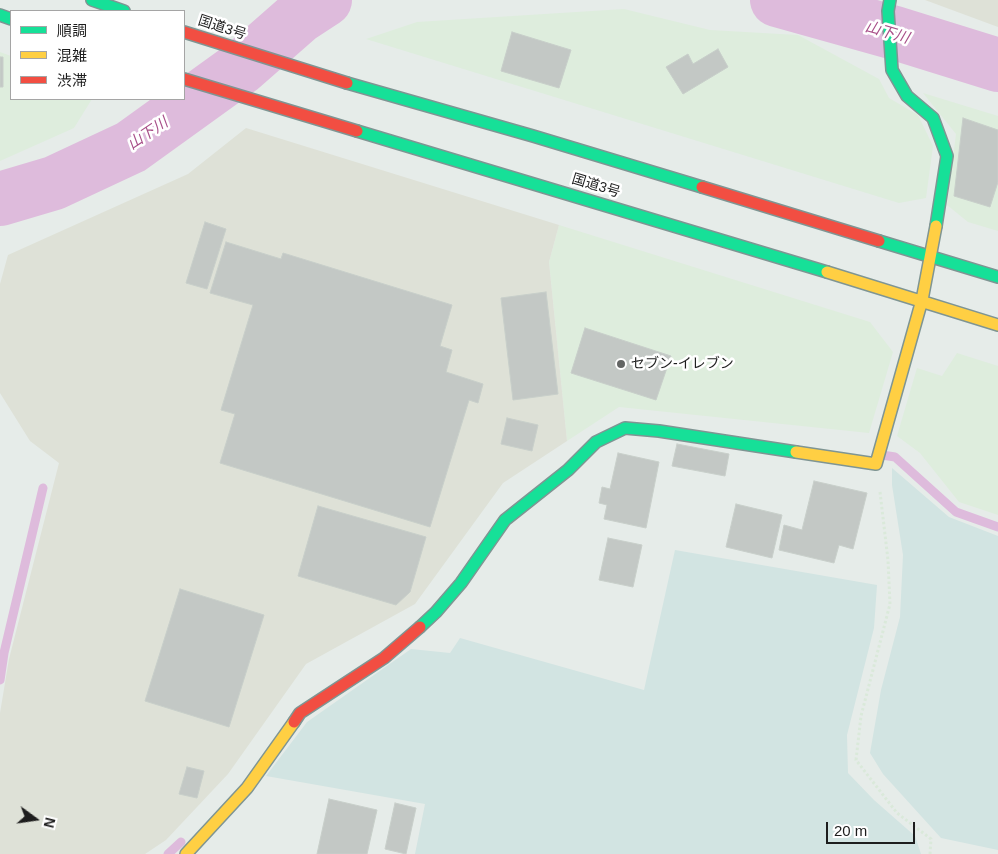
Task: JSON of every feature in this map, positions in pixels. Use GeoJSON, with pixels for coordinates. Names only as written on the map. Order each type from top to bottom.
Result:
{"type":"FeatureCollection","features":[{"type":"Feature","properties":{"kind":"main road"},"geometry":{"type":"LineString","coordinates":[[92,0],[121,10]]}},
{"type":"Feature","properties":{"kind":"main road"},"geometry":{"type":"LineString","coordinates":[[186,854],[247,788],[300,713],[384,658],[436,612],[461,583],[505,520],[568,470],[596,442],[625,428],[659,431],[876,464],[922,300],[931,257],[947,156],[934,118],[907,96],[892,70],[889,5]]}},
{"type":"Feature","properties":{"kind":"main road","name":"国道3号"},"geometry":{"type":"LineString","coordinates":[[185,32],[309,72],[533,136],[998,277]]}},
{"type":"Feature","properties":{"kind":"main road","name":"国道3号"},"geometry":{"type":"LineString","coordinates":[[185,79],[922,300],[998,325]]}},
{"type":"Feature","properties":{"kind":"path"},"geometry":{"type":"LineString","coordinates":[[876,464],[888,560],[890,604],[861,716],[856,760],[897,813],[931,839],[930,854]]}},
{"type":"Feature","properties":{"kind":"shaded area"},"geometry":{"type":"Polygon","coordinates":[[[925,0],[998,0],[998,27],[925,0]]]}},
{"type":"Feature","properties":{"kind":"shaded area"},"geometry":{"type":"Polygon","coordinates":[[[624,9],[710,30],[798,35],[879,79],[889,98],[918,115],[933,146],[926,198],[899,203],[366,39],[417,22],[624,9]]]}},
{"type":"Feature","properties":{"kind":"shaded area"},"geometry":{"type":"Polygon","coordinates":[[[0,52],[10,56],[10,100],[91,100],[74,128],[0,161],[0,52]]]}},
{"type":"Feature","properties":{"kind":"shaded area"},"geometry":{"type":"Polygon","coordinates":[[[923,93],[998,116],[998,231],[968,222],[947,205],[956,134],[923,93]]]}},
{"type":"Feature","properties":{"kind":"shaded area"},"geometry":{"type":"Polygon","coordinates":[[[246,128],[559,225],[549,262],[567,441],[503,483],[415,604],[306,664],[228,774],[166,840],[145,854],[0,854],[0,713],[9,659],[59,463],[30,441],[0,393],[0,284],[8,255],[188,174],[246,128]]]}},
{"type":"Feature","properties":{"kind":"shaded area"},"geometry":{"type":"Polygon","coordinates":[[[559,225],[870,322],[893,352],[869,433],[619,407],[567,441],[549,262],[559,225]]]}},
{"type":"Feature","properties":{"kind":"shaded area"},"geometry":{"type":"Polygon","coordinates":[[[957,353],[998,366],[998,515],[959,502],[920,453],[897,436],[917,368],[942,376],[957,353]]]}},
{"type":"Feature","properties":{"kind":"shaded area"},"geometry":{"type":"Polygon","coordinates":[[[892,468],[949,517],[998,536],[998,850],[941,838],[883,774],[870,753],[881,690],[900,617],[903,555],[892,485],[892,468]]]}},
{"type":"Feature","properties":{"kind":"shaded area"},"geometry":{"type":"Polygon","coordinates":[[[675,550],[877,585],[874,628],[847,735],[848,773],[874,800],[915,836],[921,854],[415,854],[425,804],[266,776],[307,722],[411,649],[450,653],[460,638],[644,690],[675,550]]]}},
{"type":"Feature","properties":{"kind":"building"},"geometry":{"type":"Polygon","coordinates":[[[512,32],[571,50],[559,88],[501,71],[512,32]]]}},
{"type":"Feature","properties":{"kind":"building"},"geometry":{"type":"Polygon","coordinates":[[[718,49],[728,67],[683,94],[666,67],[688,54],[693,64],[718,49]]]}},
{"type":"Feature","properties":{"kind":"building"},"geometry":{"type":"Polygon","coordinates":[[[0,57],[3,57],[3,87],[0,87],[0,57]]]}},
{"type":"Feature","properties":{"kind":"building"},"geometry":{"type":"Polygon","coordinates":[[[963,118],[998,130],[998,182],[990,207],[954,196],[963,118]]]}},
{"type":"Feature","properties":{"kind":"building"},"geometry":{"type":"Polygon","coordinates":[[[205,222],[226,229],[207,289],[186,283],[205,222]]]}},
{"type":"Feature","properties":{"kind":"building"},"geometry":{"type":"Polygon","coordinates":[[[226,242],[281,259],[283,253],[452,305],[440,346],[452,350],[446,372],[483,384],[478,403],[469,400],[430,527],[220,463],[235,414],[221,410],[253,305],[210,293],[226,242]]]}},
{"type":"Feature","properties":{"kind":"building"},"geometry":{"type":"Polygon","coordinates":[[[546,292],[558,394],[513,400],[501,298],[546,292]]]}},
{"type":"Feature","properties":{"kind":"building","name":"セブン-イレブン"},"geometry":{"type":"Polygon","coordinates":[[[585,328],[671,356],[656,400],[571,373],[585,328]]]}},
{"type":"Feature","properties":{"kind":"building"},"geometry":{"type":"Polygon","coordinates":[[[507,418],[538,425],[532,451],[501,444],[507,418]]]}},
{"type":"Feature","properties":{"kind":"building"},"geometry":{"type":"Polygon","coordinates":[[[677,444],[729,454],[725,476],[672,466],[677,444]]]}},
{"type":"Feature","properties":{"kind":"building"},"geometry":{"type":"Polygon","coordinates":[[[618,453],[659,462],[646,528],[604,519],[607,505],[599,503],[602,487],[610,489],[618,453]]]}},
{"type":"Feature","properties":{"kind":"building"},"geometry":{"type":"Polygon","coordinates":[[[814,481],[867,493],[853,549],[839,545],[834,563],[779,550],[784,525],[802,530],[814,481]]]}},
{"type":"Feature","properties":{"kind":"building"},"geometry":{"type":"Polygon","coordinates":[[[736,504],[782,515],[772,558],[726,547],[736,504]]]}},
{"type":"Feature","properties":{"kind":"building"},"geometry":{"type":"Polygon","coordinates":[[[318,506],[426,537],[410,592],[396,605],[298,576],[318,506]]]}},
{"type":"Feature","properties":{"kind":"building"},"geometry":{"type":"Polygon","coordinates":[[[608,538],[642,545],[633,587],[599,580],[608,538]]]}},
{"type":"Feature","properties":{"kind":"building"},"geometry":{"type":"Polygon","coordinates":[[[180,589],[264,615],[229,727],[145,701],[180,589]]]}},
{"type":"Feature","properties":{"kind":"building"},"geometry":{"type":"Polygon","coordinates":[[[187,767],[204,771],[197,798],[179,794],[187,767]]]}},
{"type":"Feature","properties":{"kind":"building"},"geometry":{"type":"Polygon","coordinates":[[[329,799],[377,810],[367,854],[317,854],[329,799]]]}},
{"type":"Feature","properties":{"kind":"building"},"geometry":{"type":"Polygon","coordinates":[[[395,803],[416,808],[406,854],[385,849],[395,803]]]}},
{"type":"Feature","properties":{"kind":"waterway","name":"山下川"},"geometry":{"type":"LineString","coordinates":[[0,199],[54,183],[131,147],[242,67],[299,17],[325,0]]}},
{"type":"Feature","properties":{"kind":"waterway","name":"山下川"},"geometry":{"type":"LineString","coordinates":[[777,0],[895,33],[998,65]]}},
{"type":"Feature","properties":{"kind":"waterway"},"geometry":{"type":"LineString","coordinates":[[882,455],[895,457],[956,512],[998,527]]}},
{"type":"Feature","properties":{"kind":"waterway"},"geometry":{"type":"LineString","coordinates":[[0,680],[4,653],[43,488]]}},
{"type":"Feature","properties":{"kind":"waterway"},"geometry":{"type":"LineString","coordinates":[[168,854],[181,842]]}},
{"type":"Feature","properties":{"kind":"traffic: fast"},"geometry":{"type":"LineString","coordinates":[[92,0],[121,10]]}},
{"type":"Feature","properties":{"kind":"traffic: fast"},"geometry":{"type":"LineString","coordinates":[[890,0],[888,11],[892,70],[907,96],[933,118],[947,156],[936,226]]}},
{"type":"Feature","properties":{"kind":"traffic: fast"},"geometry":{"type":"LineString","coordinates":[[0,15],[10,19]]}},
{"type":"Feature","properties":{"kind":"traffic: fast"},"geometry":{"type":"LineString","coordinates":[[347,83],[702,187]]}},
{"type":"Feature","properties":{"kind":"traffic: fast"},"geometry":{"type":"LineString","coordinates":[[357,131],[827,272]]}},
{"type":"Feature","properties":{"kind":"traffic: fast"},"geometry":{"type":"LineString","coordinates":[[879,241],[998,277]]}},
{"type":"Feature","properties":{"kind":"traffic: fast"},"geometry":{"type":"LineString","coordinates":[[420,627],[461,583],[505,520],[568,470],[596,442],[625,428],[659,431],[796,452]]}},
{"type":"Feature","properties":{"kind":"traffic: slow"},"geometry":{"type":"LineString","coordinates":[[796,452],[876,464],[922,300],[936,226]]}},
{"type":"Feature","properties":{"kind":"traffic: slow"},"geometry":{"type":"LineString","coordinates":[[827,272],[998,325]]}},
{"type":"Feature","properties":{"kind":"traffic: slow"},"geometry":{"type":"LineString","coordinates":[[186,854],[247,788],[294,722]]}},
{"type":"Feature","properties":{"kind":"traffic: jam"},"geometry":{"type":"LineString","coordinates":[[185,32],[347,83]]}},
{"type":"Feature","properties":{"kind":"traffic: jam"},"geometry":{"type":"LineString","coordinates":[[185,79],[357,131]]}},
{"type":"Feature","properties":{"kind":"traffic: jam"},"geometry":{"type":"LineString","coordinates":[[702,187],[879,241]]}},
{"type":"Feature","properties":{"kind":"traffic: jam"},"geometry":{"type":"LineString","coordinates":[[294,722],[300,713],[384,658],[420,627]]}},
{"type":"Feature","properties":{"kind":"place","name":"セブン-イレブン"},"geometry":{"type":"Point","coordinates":[621,364]}}]}
